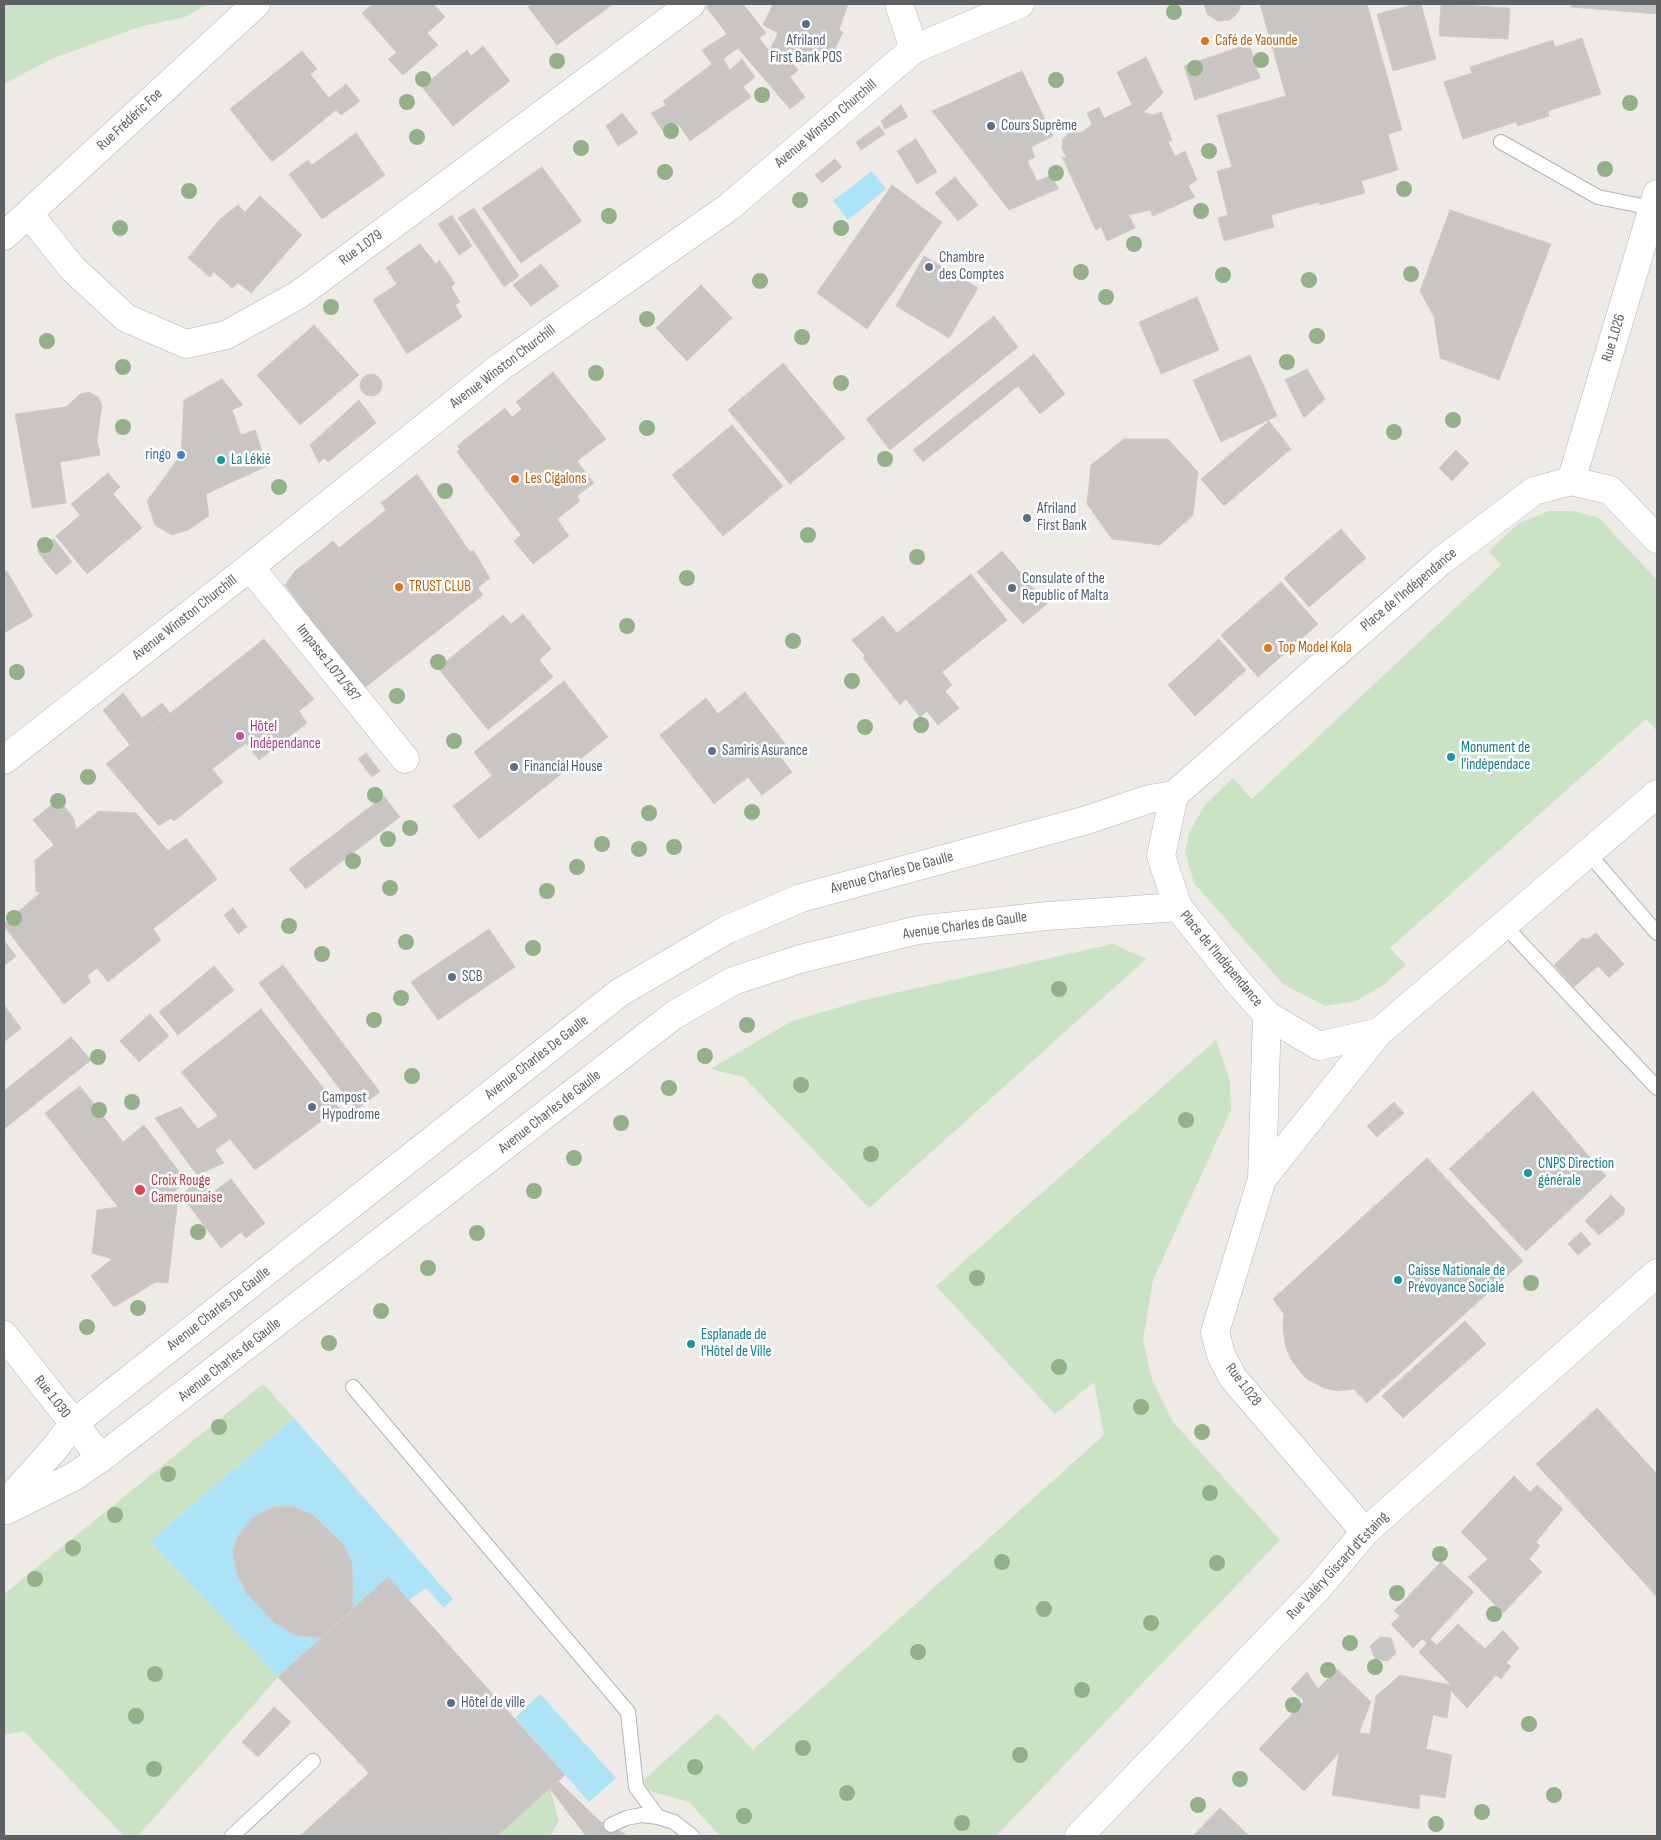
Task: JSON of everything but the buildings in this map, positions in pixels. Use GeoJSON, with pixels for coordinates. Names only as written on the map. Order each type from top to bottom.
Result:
{"type":"FeatureCollection","features":[{"type":"Feature","properties":{"kind":"street","name":"Rue Frédéric Foe"},"geometry":{"type":"LineString","coordinates":[[4,236],[256,4]]}},
{"type":"Feature","properties":{"kind":"street","name":"Rue 1.079"},"geometry":{"type":"LineString","coordinates":[[29,214],[73,270],[126,318],[186,344],[226,336],[298,295],[691,4]]}},
{"type":"Feature","properties":{"kind":"street"},"geometry":{"type":"LineString","coordinates":[[898,4],[914,49]]}},
{"type":"Feature","properties":{"kind":"street","name":"Avenue Winston Churchill"},"geometry":{"type":"LineString","coordinates":[[4,760],[499,368],[729,207],[914,49],[1020,4]]}},
{"type":"Feature","properties":{"kind":"street","name":"Rue 1.026"},"geometry":{"type":"LineString","coordinates":[[1571,481],[1655,201]]}},
{"type":"Feature","properties":{"kind":"street","name":"Place de l'Indépendance"},"geometry":{"type":"LineString","coordinates":[[1657,539],[1610,490],[1571,481],[1534,491],[1441,561],[1174,795],[1161,856],[1178,907],[1238,982],[1267,1015],[1319,1046],[1379,1032],[1657,794]]}},
{"type":"Feature","properties":{"kind":"street","name":"Impasse 1.071/587"},"geometry":{"type":"LineString","coordinates":[[250,567],[405,760]]}},
{"type":"Feature","properties":{"kind":"street","name":"Avenue Charles De Gaulle"},"geometry":{"type":"LineString","coordinates":[[4,1506],[55,1448],[73,1424],[619,993],[726,930],[801,898],[1087,820],[1149,799],[1174,795]]}},
{"type":"Feature","properties":{"kind":"street","name":"Avenue Charles de Gaulle"},"geometry":{"type":"LineString","coordinates":[[4,1512],[73,1477],[101,1458],[674,1015],[733,981],[800,959],[918,930],[1047,916],[1178,907]]}},
{"type":"Feature","properties":{"kind":"street","name":"Rue 1.028"},"geometry":{"type":"LineString","coordinates":[[1267,1015],[1262,1180],[1215,1332],[1221,1355],[1233,1378],[1365,1532]]}},
{"type":"Feature","properties":{"kind":"street","name":"Rue 1.028"},"geometry":{"type":"LineString","coordinates":[[1262,1180],[1379,1032]]}},
{"type":"Feature","properties":{"kind":"street","name":"Rue Valéry Giscard d'Estaing"},"geometry":{"type":"LineString","coordinates":[[1080,1836],[1318,1588],[1365,1532],[1657,1273]]}},
{"type":"Feature","properties":{"kind":"street","name":"Rue 1.030"},"geometry":{"type":"LineString","coordinates":[[4,1335],[101,1458]]}},
{"type":"Feature","properties":{"kind":"lane"},"geometry":{"type":"LineString","coordinates":[[1501,142],[1598,197],[1655,201]]}},
{"type":"Feature","properties":{"kind":"lane"},"geometry":{"type":"LineString","coordinates":[[1588,853],[1657,933]]}},
{"type":"Feature","properties":{"kind":"lane"},"geometry":{"type":"LineString","coordinates":[[1504,925],[1657,1088]]}},
{"type":"Feature","properties":{"kind":"lane"},"geometry":{"type":"LineString","coordinates":[[354,1387],[628,1712],[636,1787],[658,1817]]}},
{"type":"Feature","properties":{"kind":"lane"},"geometry":{"type":"LineString","coordinates":[[232,1836],[313,1761]]}},
{"type":"Feature","properties":{"kind":"lane"},"geometry":{"type":"LineString","coordinates":[[611,1825],[634,1816],[658,1817],[674,1822],[692,1836]]}},
{"type":"Feature","properties":{"kind":"green space"},"geometry":{"type":"Polygon","coordinates":[[[4,4],[207,4],[185,17],[139,27],[51,59],[4,84],[4,4]]]}},
{"type":"Feature","properties":{"kind":"green space"},"geometry":{"type":"Polygon","coordinates":[[[1548,511],[1573,511],[1599,518],[1657,580],[1657,731],[1646,719],[1390,948],[1406,965],[1382,986],[1356,1001],[1325,1006],[1283,984],[1194,883],[1185,852],[1190,831],[1205,805],[1233,778],[1252,799],[1501,565],[1489,551],[1518,524],[1548,511]]]}},
{"type":"Feature","properties":{"kind":"green space"},"geometry":{"type":"Polygon","coordinates":[[[1113,944],[1146,959],[869,1208],[744,1077],[710,1069],[792,1021],[864,1000],[1113,944]]]}},
{"type":"Feature","properties":{"kind":"green space"},"geometry":{"type":"Polygon","coordinates":[[[1216,1040],[1230,1081],[1231,1110],[1153,1280],[1143,1340],[1152,1379],[1173,1422],[1280,1540],[996,1836],[720,1836],[689,1802],[636,1787],[718,1713],[753,1750],[1104,1435],[1094,1382],[1055,1414],[936,1286],[1216,1040]]]}},
{"type":"Feature","properties":{"kind":"green space"},"geometry":{"type":"Polygon","coordinates":[[[263,1384],[294,1418],[150,1541],[278,1677],[138,1836],[124,1836],[24,1731],[4,1735],[4,1594],[263,1384]]]}},
{"type":"Feature","properties":{"kind":"green space"},"geometry":{"type":"Polygon","coordinates":[[[550,1789],[559,1821],[550,1836],[497,1836],[550,1789]]]}},
{"type":"Feature","properties":{"kind":"water"},"geometry":{"type":"Polygon","coordinates":[[[872,171],[886,189],[848,220],[833,201],[872,171]]]}},
{"type":"Feature","properties":{"kind":"water"},"geometry":{"type":"Polygon","coordinates":[[[294,1418],[453,1599],[444,1608],[426,1588],[409,1600],[353,1610],[352,1562],[343,1544],[313,1515],[292,1506],[273,1507],[253,1518],[238,1536],[233,1553],[237,1574],[247,1594],[295,1635],[321,1638],[278,1677],[150,1541],[294,1418]]]}},
{"type":"Feature","properties":{"kind":"water"},"geometry":{"type":"Polygon","coordinates":[[[540,1694],[616,1778],[589,1802],[515,1718],[540,1694]]]}},
{"type":"Feature","properties":{"kind":"place","name":"Afriland First Bank POS"},"geometry":{"type":"Point","coordinates":[806,24]}},
{"type":"Feature","properties":{"kind":"place","name":"Café de Yaounde"},"geometry":{"type":"Point","coordinates":[1205,41]}},
{"type":"Feature","properties":{"kind":"place","name":"Cours Suprême"},"geometry":{"type":"Point","coordinates":[991,126]}},
{"type":"Feature","properties":{"kind":"place","name":"Chambre des Comptes"},"geometry":{"type":"Point","coordinates":[929,267]}},
{"type":"Feature","properties":{"kind":"place","name":"ringo"},"geometry":{"type":"Point","coordinates":[181,455]}},
{"type":"Feature","properties":{"kind":"place","name":"La Lékié"},"geometry":{"type":"Point","coordinates":[221,460]}},
{"type":"Feature","properties":{"kind":"place","name":"Les Cigalons"},"geometry":{"type":"Point","coordinates":[515,479]}},
{"type":"Feature","properties":{"kind":"place","name":"Afriland First Bank"},"geometry":{"type":"Point","coordinates":[1027,518]}},
{"type":"Feature","properties":{"kind":"place","name":"TRUST CLUB"},"geometry":{"type":"Point","coordinates":[399,587]}},
{"type":"Feature","properties":{"kind":"place","name":"Consulate of the Republic of Malta"},"geometry":{"type":"Point","coordinates":[1012,588]}},
{"type":"Feature","properties":{"kind":"place","name":"Top Model Kola"},"geometry":{"type":"Point","coordinates":[1268,648]}},
{"type":"Feature","properties":{"kind":"place","name":"Hôtel Indépendance"},"geometry":{"type":"Point","coordinates":[240,736]}},
{"type":"Feature","properties":{"kind":"place","name":"Samiris Asurance"},"geometry":{"type":"Point","coordinates":[712,751]}},
{"type":"Feature","properties":{"kind":"place","name":"Monument de l'indépendace"},"geometry":{"type":"Point","coordinates":[1451,757]}},
{"type":"Feature","properties":{"kind":"place","name":"Financial House"},"geometry":{"type":"Point","coordinates":[514,767]}},
{"type":"Feature","properties":{"kind":"place","name":"SCB"},"geometry":{"type":"Point","coordinates":[452,977]}},
{"type":"Feature","properties":{"kind":"place","name":"Campost Hypodrome"},"geometry":{"type":"Point","coordinates":[312,1107]}},
{"type":"Feature","properties":{"kind":"place","name":"CNPS Direction générale"},"geometry":{"type":"Point","coordinates":[1528,1173]}},
{"type":"Feature","properties":{"kind":"place","name":"Croix Rouge Camerounaise"},"geometry":{"type":"Point","coordinates":[140,1190]}},
{"type":"Feature","properties":{"kind":"place","name":"Caisse Nationale de Prévoyance Sociale"},"geometry":{"type":"Point","coordinates":[1398,1280]}},
{"type":"Feature","properties":{"kind":"place","name":"Esplanade de l'Hôtel de Ville"},"geometry":{"type":"Point","coordinates":[691,1344]}},
{"type":"Feature","properties":{"kind":"place","name":"Hôtel de ville"},"geometry":{"type":"Point","coordinates":[451,1703]}}]}
